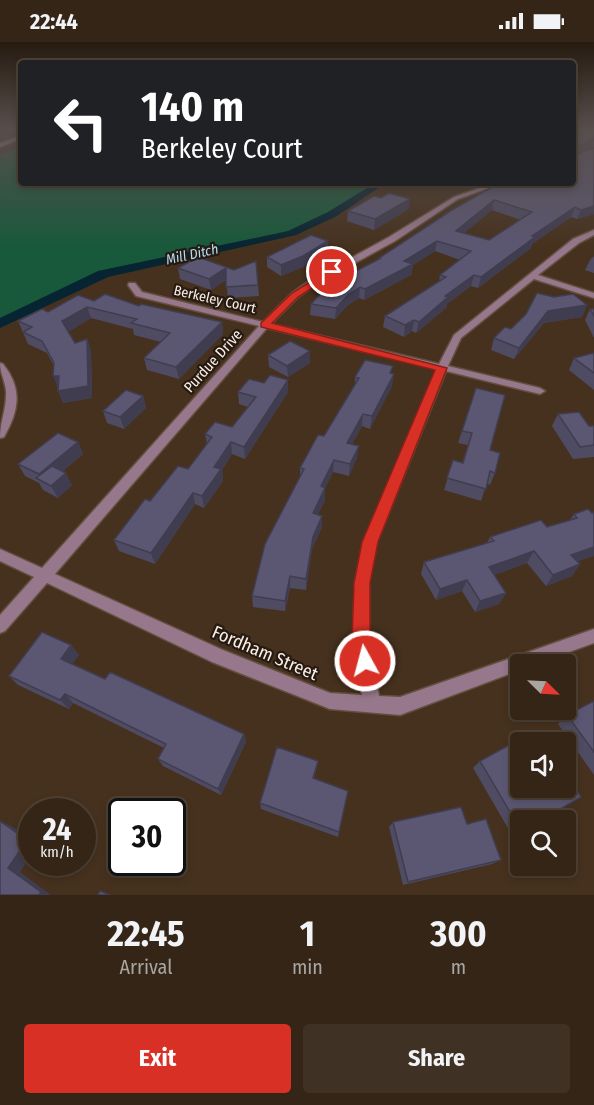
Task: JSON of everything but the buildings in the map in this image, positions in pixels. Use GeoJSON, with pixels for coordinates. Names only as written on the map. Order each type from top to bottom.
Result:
{"type":"FeatureCollection","features":[{"type":"Feature","properties":{"kind":"street","name":"Purdue Drive"},"geometry":{"type":"LineString","coordinates":[[0,626],[265,325],[295,295],[312,283],[392,239],[456,198],[491,186]]}},
{"type":"Feature","properties":{"kind":"street"},"geometry":{"type":"LineString","coordinates":[[372,705],[361,639],[362,583],[370,542],[442,368],[457,337],[576,241],[594,232]]}},
{"type":"Feature","properties":{"kind":"street"},"geometry":{"type":"LineString","coordinates":[[533,276],[594,296]]}},
{"type":"Feature","properties":{"kind":"street","name":"Berkeley Court"},"geometry":{"type":"LineString","coordinates":[[132,285],[139,294],[540,391]]}},
{"type":"Feature","properties":{"kind":"street"},"geometry":{"type":"LineString","coordinates":[[0,366],[12,381],[12,402],[0,434]]}},
{"type":"Feature","properties":{"kind":"street","name":"Fordham Street"},"geometry":{"type":"LineString","coordinates":[[0,555],[218,656],[330,701],[400,706],[594,636]]}},
{"type":"Feature","properties":{"kind":"green space"},"geometry":{"type":"Polygon","coordinates":[[[0,168],[18,168],[18,186],[372,186],[306,225],[280,236],[109,269],[0,321],[0,168]]]}},
{"type":"Feature","properties":{"kind":"waterway","name":"Mill Ditch"},"geometry":{"type":"LineString","coordinates":[[0,324],[103,274],[123,268],[278,238],[292,233],[331,214],[376,186]]}},
{"type":"Feature","properties":{"kind":"route"},"geometry":{"type":"LineString","coordinates":[[332,272],[295,295],[265,325],[442,368],[370,542],[362,583],[361,639],[365,661]]}}]}
